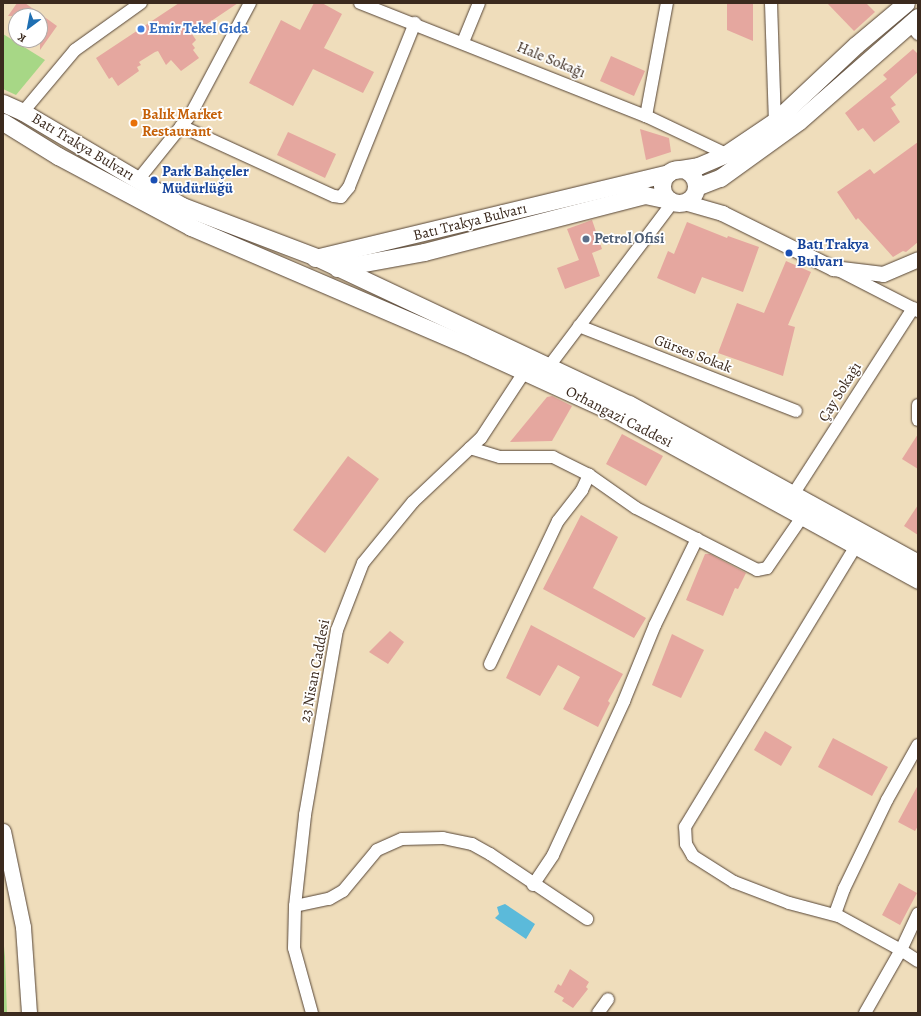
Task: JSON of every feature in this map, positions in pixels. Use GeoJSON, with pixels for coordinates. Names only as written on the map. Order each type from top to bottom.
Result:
{"type":"FeatureCollection","features":[{"type":"Feature","properties":{"kind":"main road","name":"Batı Trakya Bulvarı"},"geometry":{"type":"LineString","coordinates":[[316,257],[402,239],[671,171],[698,166],[726,154],[775,121],[856,45],[906,3]]}},
{"type":"Feature","properties":{"kind":"main road"},"geometry":{"type":"LineString","coordinates":[[683,197],[720,178],[799,120],[915,25]]}},
{"type":"Feature","properties":{"kind":"main road","name":"Batı Trakya Bulvarı"},"geometry":{"type":"LineString","coordinates":[[3,103],[23,112],[182,206],[316,257],[339,268]]}},
{"type":"Feature","properties":{"kind":"main road","name":"Batı Trakya Bulvarı"},"geometry":{"type":"LineString","coordinates":[[3,122],[58,156],[191,227],[309,277],[339,268],[402,256],[571,216],[645,195],[683,197]]}},
{"type":"Feature","properties":{"kind":"main road"},"geometry":{"type":"LineString","coordinates":[[671,171],[689,173],[683,197],[662,186],[671,171]]}},
{"type":"Feature","properties":{"kind":"main road"},"geometry":{"type":"LineString","coordinates":[[392,293],[386,286],[382,275],[385,268],[402,256]]}},
{"type":"Feature","properties":{"kind":"main road"},"geometry":{"type":"LineString","coordinates":[[309,277],[309,267],[316,257]]}},
{"type":"Feature","properties":{"kind":"main road","name":"Orhangazi Caddesi"},"geometry":{"type":"LineString","coordinates":[[339,268],[550,365],[703,443],[918,563]]}},
{"type":"Feature","properties":{"kind":"main road","name":"Orhangazi Caddesi"},"geometry":{"type":"LineString","coordinates":[[309,277],[524,371],[608,410],[918,580]]}},
{"type":"Feature","properties":{"kind":"street"},"geometry":{"type":"LineString","coordinates":[[23,112],[75,50],[141,3]]}},
{"type":"Feature","properties":{"kind":"street"},"geometry":{"type":"LineString","coordinates":[[138,180],[191,114],[250,3]]}},
{"type":"Feature","properties":{"kind":"street","name":"Hale Sokağı"},"geometry":{"type":"LineString","coordinates":[[360,3],[415,23],[646,116],[726,154]]}},
{"type":"Feature","properties":{"kind":"street"},"geometry":{"type":"LineString","coordinates":[[463,42],[480,3]]}},
{"type":"Feature","properties":{"kind":"street"},"geometry":{"type":"LineString","coordinates":[[646,116],[667,3]]}},
{"type":"Feature","properties":{"kind":"street"},"geometry":{"type":"LineString","coordinates":[[771,3],[775,121]]}},
{"type":"Feature","properties":{"kind":"street"},"geometry":{"type":"LineString","coordinates":[[181,126],[334,196],[341,196],[349,187],[415,23]]}},
{"type":"Feature","properties":{"kind":"street"},"geometry":{"type":"LineString","coordinates":[[550,365],[579,326],[683,197],[722,213],[915,309]]}},
{"type":"Feature","properties":{"kind":"street"},"geometry":{"type":"LineString","coordinates":[[834,268],[883,274],[918,260]]}},
{"type":"Feature","properties":{"kind":"street","name":"Çay Sokağı"},"geometry":{"type":"LineString","coordinates":[[794,494],[915,309]]}},
{"type":"Feature","properties":{"kind":"street","name":"Gürses Sokak"},"geometry":{"type":"LineString","coordinates":[[579,326],[796,411]]}},
{"type":"Feature","properties":{"kind":"street","name":"23 Nisan Caddesi"},"geometry":{"type":"LineString","coordinates":[[312,1013],[294,948],[295,906],[305,815],[340,622],[363,563],[413,502],[481,438],[524,371]]}},
{"type":"Feature","properties":{"kind":"street"},"geometry":{"type":"LineString","coordinates":[[918,405],[918,420]]}},
{"type":"Feature","properties":{"kind":"street"},"geometry":{"type":"LineString","coordinates":[[470,448],[500,457],[553,457],[589,475],[636,508],[757,570],[767,568],[802,517]]}},
{"type":"Feature","properties":{"kind":"street"},"geometry":{"type":"LineString","coordinates":[[490,664],[558,521],[582,490],[589,475]]}},
{"type":"Feature","properties":{"kind":"street"},"geometry":{"type":"LineString","coordinates":[[533,885],[553,855],[624,701],[655,625],[697,539]]}},
{"type":"Feature","properties":{"kind":"street"},"geometry":{"type":"LineString","coordinates":[[856,546],[685,827],[686,844],[693,856],[734,882],[789,903],[838,916],[901,950],[918,961]]}},
{"type":"Feature","properties":{"kind":"street"},"geometry":{"type":"LineString","coordinates":[[838,916],[836,914],[844,889],[886,800],[918,745]]}},
{"type":"Feature","properties":{"kind":"street"},"geometry":{"type":"LineString","coordinates":[[3,831],[23,927],[30,1013]]}},
{"type":"Feature","properties":{"kind":"street"},"geometry":{"type":"LineString","coordinates":[[295,906],[329,899],[343,891],[378,850],[402,839],[442,838],[472,844],[533,885],[587,918]]}},
{"type":"Feature","properties":{"kind":"street"},"geometry":{"type":"LineString","coordinates":[[865,1013],[901,950],[918,914]]}},
{"type":"Feature","properties":{"kind":"street"},"geometry":{"type":"LineString","coordinates":[[598,1013],[608,999]]}},
{"type":"Feature","properties":{"kind":"green space"},"geometry":{"type":"Polygon","coordinates":[[[3,34],[8,37],[8,48],[26,48],[45,60],[16,95],[3,89],[3,34]]]}},
{"type":"Feature","properties":{"kind":"green space"},"geometry":{"type":"Polygon","coordinates":[[[3,935],[5,957],[7,1013],[3,1013],[3,935]]]}},
{"type":"Feature","properties":{"kind":"water"},"geometry":{"type":"Polygon","coordinates":[[[505,904],[535,924],[526,939],[495,918],[499,914],[497,907],[505,904]]]}},
{"type":"Feature","properties":{"kind":"building"},"geometry":{"type":"Polygon","coordinates":[[[17,3],[25,3],[32,8],[14,8],[17,3]]]}},
{"type":"Feature","properties":{"kind":"building"},"geometry":{"type":"Polygon","coordinates":[[[179,3],[238,3],[192,34],[196,40],[192,44],[195,48],[193,50],[199,58],[181,71],[171,60],[166,65],[158,51],[139,62],[141,65],[137,67],[139,71],[118,86],[112,77],[109,79],[96,58],[179,3]]]}},
{"type":"Feature","properties":{"kind":"building"},"geometry":{"type":"Polygon","coordinates":[[[314,3],[322,3],[342,14],[324,48],[374,72],[363,93],[313,69],[293,106],[249,83],[281,20],[300,30],[314,3]]]}},
{"type":"Feature","properties":{"kind":"building"},"geometry":{"type":"Polygon","coordinates":[[[727,3],[753,3],[753,41],[727,30],[727,3]]]}},
{"type":"Feature","properties":{"kind":"building"},"geometry":{"type":"Polygon","coordinates":[[[827,3],[866,3],[875,12],[854,31],[827,3]]]}},
{"type":"Feature","properties":{"kind":"building"},"geometry":{"type":"Polygon","coordinates":[[[48,20],[57,26],[48,39],[48,20]]]}},
{"type":"Feature","properties":{"kind":"building"},"geometry":{"type":"Polygon","coordinates":[[[913,49],[918,54],[918,72],[890,97],[896,105],[891,108],[900,122],[874,142],[863,128],[858,131],[845,113],[887,79],[883,75],[913,49]]]}},
{"type":"Feature","properties":{"kind":"building"},"geometry":{"type":"Polygon","coordinates":[[[611,56],[645,71],[634,96],[600,81],[611,56]]]}},
{"type":"Feature","properties":{"kind":"building"},"geometry":{"type":"Polygon","coordinates":[[[640,129],[669,138],[671,152],[646,160],[640,129]]]}},
{"type":"Feature","properties":{"kind":"building"},"geometry":{"type":"Polygon","coordinates":[[[288,132],[336,154],[325,178],[277,155],[288,132]]]}},
{"type":"Feature","properties":{"kind":"building"},"geometry":{"type":"Polygon","coordinates":[[[918,142],[918,242],[906,252],[903,251],[893,257],[858,218],[856,220],[837,192],[870,169],[874,174],[918,142]]]}},
{"type":"Feature","properties":{"kind":"building"},"geometry":{"type":"Polygon","coordinates":[[[592,220],[602,249],[592,253],[600,276],[565,289],[557,268],[579,260],[567,229],[592,220]]]}},
{"type":"Feature","properties":{"kind":"building"},"geometry":{"type":"Polygon","coordinates":[[[687,222],[727,238],[728,236],[759,247],[743,292],[702,277],[695,294],[657,278],[668,251],[674,254],[687,222]]]}},
{"type":"Feature","properties":{"kind":"building"},"geometry":{"type":"Polygon","coordinates":[[[786,261],[811,272],[788,325],[795,327],[783,376],[718,353],[737,303],[764,313],[786,261]]]}},
{"type":"Feature","properties":{"kind":"building"},"geometry":{"type":"Polygon","coordinates":[[[552,396],[572,406],[552,441],[510,442],[547,397],[552,396]]]}},
{"type":"Feature","properties":{"kind":"building"},"geometry":{"type":"Polygon","coordinates":[[[622,434],[663,456],[646,486],[606,464],[622,434]]]}},
{"type":"Feature","properties":{"kind":"building"},"geometry":{"type":"Polygon","coordinates":[[[918,434],[918,469],[902,459],[918,434]]]}},
{"type":"Feature","properties":{"kind":"building"},"geometry":{"type":"Polygon","coordinates":[[[348,456],[379,479],[325,553],[293,530],[348,456]]]}},
{"type":"Feature","properties":{"kind":"building"},"geometry":{"type":"Polygon","coordinates":[[[918,505],[918,535],[904,526],[918,505]]]}},
{"type":"Feature","properties":{"kind":"building"},"geometry":{"type":"Polygon","coordinates":[[[581,515],[618,537],[593,588],[646,618],[634,638],[543,589],[581,515]]]}},
{"type":"Feature","properties":{"kind":"building"},"geometry":{"type":"Polygon","coordinates":[[[705,554],[710,554],[746,573],[738,589],[735,588],[723,616],[686,600],[705,554]]]}},
{"type":"Feature","properties":{"kind":"building"},"geometry":{"type":"Polygon","coordinates":[[[531,625],[623,674],[608,701],[610,703],[598,727],[563,709],[580,677],[558,665],[540,696],[506,678],[531,625]]]}},
{"type":"Feature","properties":{"kind":"building"},"geometry":{"type":"Polygon","coordinates":[[[390,631],[404,642],[388,664],[369,652],[390,631]]]}},
{"type":"Feature","properties":{"kind":"building"},"geometry":{"type":"Polygon","coordinates":[[[672,634],[704,650],[681,698],[652,685],[672,634]]]}},
{"type":"Feature","properties":{"kind":"building"},"geometry":{"type":"Polygon","coordinates":[[[765,731],[792,747],[781,766],[754,750],[765,731]]]}},
{"type":"Feature","properties":{"kind":"building"},"geometry":{"type":"Polygon","coordinates":[[[833,738],[888,767],[872,796],[818,767],[833,738]]]}},
{"type":"Feature","properties":{"kind":"building"},"geometry":{"type":"Polygon","coordinates":[[[918,785],[918,826],[915,831],[898,822],[918,785]]]}},
{"type":"Feature","properties":{"kind":"building"},"geometry":{"type":"Polygon","coordinates":[[[899,883],[917,893],[900,925],[882,915],[899,883]]]}},
{"type":"Feature","properties":{"kind":"building"},"geometry":{"type":"Polygon","coordinates":[[[570,969],[589,982],[586,987],[588,989],[573,1008],[562,1001],[564,998],[554,992],[558,984],[561,986],[570,969]]]}},
{"type":"Feature","properties":{"kind":"place","name":"Emir Tekel Gıda"},"geometry":{"type":"Point","coordinates":[141,29]}},
{"type":"Feature","properties":{"kind":"place","name":"Balık Market Restaurant"},"geometry":{"type":"Point","coordinates":[134,123]}},
{"type":"Feature","properties":{"kind":"place","name":"Park Bahçeler Müdürlüğü"},"geometry":{"type":"Point","coordinates":[154,180]}},
{"type":"Feature","properties":{"kind":"place","name":"Petrol Ofisi"},"geometry":{"type":"Point","coordinates":[586,239]}},
{"type":"Feature","properties":{"kind":"place","name":"Batı Trakya Bulvarı"},"geometry":{"type":"Point","coordinates":[789,253]}}]}
